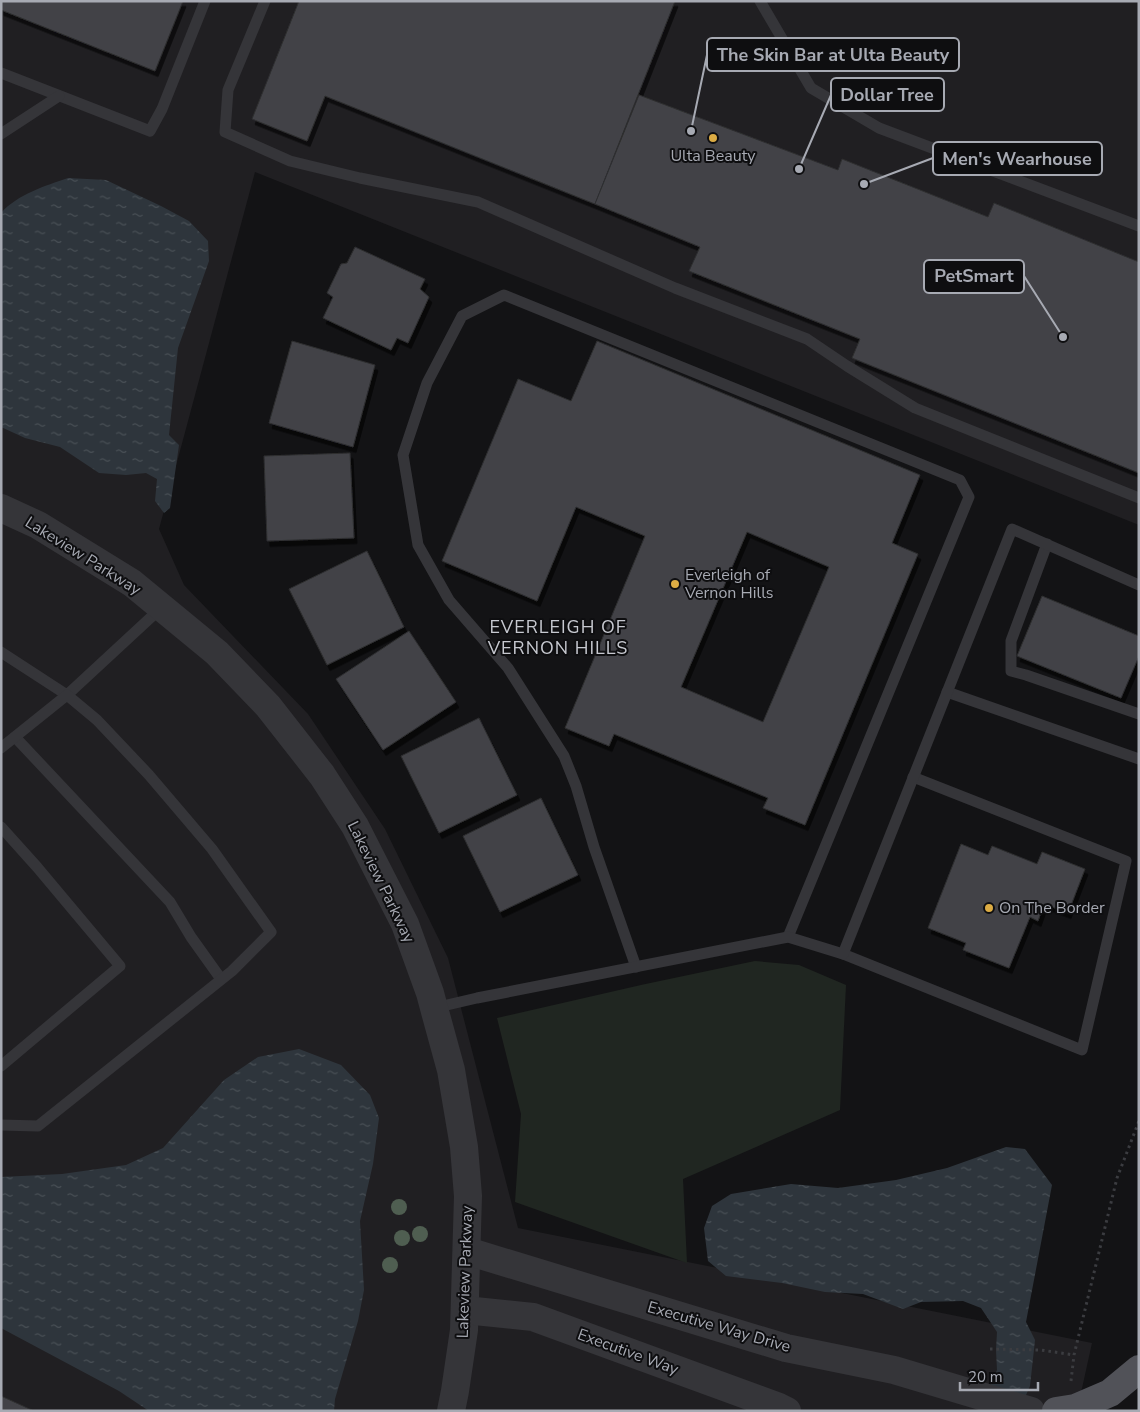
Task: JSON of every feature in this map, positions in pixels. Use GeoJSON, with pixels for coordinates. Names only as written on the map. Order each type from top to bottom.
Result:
{"type":"FeatureCollection","features":[{"type":"Feature","properties":{"kind":"main road"},"geometry":{"type":"LineString","coordinates":[[1056,1411],[1075,1408],[1110,1393],[1139,1369]]}},
{"type":"Feature","properties":{"kind":"street","name":"Lakeview Parkway"},"geometry":{"type":"LineString","coordinates":[[1,508],[38,525],[132,583],[217,653],[268,706],[322,774],[355,826],[405,924],[434,1008],[450,1070],[464,1147],[468,1196],[465,1310],[464,1330],[451,1411]]}},
{"type":"Feature","properties":{"kind":"street","name":"Executive Way Drive"},"geometry":{"type":"LineString","coordinates":[[467,1251],[786,1348],[894,1370],[1031,1411]]}},
{"type":"Feature","properties":{"kind":"street","name":"Executive Way"},"geometry":{"type":"LineString","coordinates":[[465,1310],[533,1317],[786,1411]]}},
{"type":"Feature","properties":{"kind":"lane"},"geometry":{"type":"LineString","coordinates":[[1,73],[150,131],[162,109],[205,1]]}},
{"type":"Feature","properties":{"kind":"lane"},"geometry":{"type":"LineString","coordinates":[[265,1],[228,90],[226,132],[290,161],[360,178],[478,202],[675,288],[807,339],[915,408],[1139,498]]}},
{"type":"Feature","properties":{"kind":"lane"},"geometry":{"type":"LineString","coordinates":[[760,1],[811,88],[819,93],[879,128],[1139,226]]}},
{"type":"Feature","properties":{"kind":"lane"},"geometry":{"type":"LineString","coordinates":[[1,134],[59,96]]}},
{"type":"Feature","properties":{"kind":"lane"},"geometry":{"type":"LineString","coordinates":[[636,967],[594,847],[576,786],[564,756],[508,668],[449,600],[418,544],[402,455],[427,383],[462,316],[504,295],[960,480],[969,497],[788,937]]}},
{"type":"Feature","properties":{"kind":"lane"},"geometry":{"type":"LineString","coordinates":[[842,954],[1012,529],[1139,586]]}},
{"type":"Feature","properties":{"kind":"lane"},"geometry":{"type":"LineString","coordinates":[[1047,544],[1010,640],[1011,671],[1139,714]]}},
{"type":"Feature","properties":{"kind":"lane"},"geometry":{"type":"LineString","coordinates":[[1,748],[67,695],[161,608]]}},
{"type":"Feature","properties":{"kind":"lane"},"geometry":{"type":"LineString","coordinates":[[1,652],[67,695],[97,720],[149,775],[212,849],[271,932],[232,971],[38,1126],[1,1125]]}},
{"type":"Feature","properties":{"kind":"lane"},"geometry":{"type":"LineString","coordinates":[[947,692],[1139,759]]}},
{"type":"Feature","properties":{"kind":"lane"},"geometry":{"type":"LineString","coordinates":[[15,737],[170,902],[221,979]]}},
{"type":"Feature","properties":{"kind":"lane"},"geometry":{"type":"LineString","coordinates":[[434,1008],[788,937],[842,954],[1082,1050],[1126,861],[913,777]]}},
{"type":"Feature","properties":{"kind":"lane"},"geometry":{"type":"LineString","coordinates":[[1,827],[120,966],[1,1066]]}},
{"type":"Feature","properties":{"kind":"path"},"geometry":{"type":"LineString","coordinates":[[1070,1384],[1074,1355],[1117,1178],[1139,1121]]}},
{"type":"Feature","properties":{"kind":"path"},"geometry":{"type":"LineString","coordinates":[[990,1349],[1041,1350],[1074,1355]]}},
{"type":"Feature","properties":{"kind":"shaded area"},"geometry":{"type":"Polygon","coordinates":[[[1,1],[1139,1],[1139,525],[255,172],[159,529],[184,585],[308,714],[385,829],[448,958],[518,1228],[1092,1343],[1077,1411],[1,1411],[1,1]]]}},
{"type":"Feature","properties":{"kind":"shaded area"},"geometry":{"type":"Polygon","coordinates":[[[755,961],[799,965],[846,985],[840,1110],[683,1179],[687,1263],[515,1202],[521,1114],[497,1018],[755,961]]]}},
{"type":"Feature","properties":{"kind":"water"},"geometry":{"type":"Polygon","coordinates":[[[68,178],[106,180],[189,221],[208,241],[209,261],[178,348],[169,435],[179,445],[170,508],[164,513],[155,501],[157,479],[146,473],[126,475],[99,473],[60,447],[25,438],[1,427],[1,213],[24,196],[68,178]]]}},
{"type":"Feature","properties":{"kind":"water"},"geometry":{"type":"Polygon","coordinates":[[[299,1049],[341,1065],[370,1095],[379,1118],[373,1164],[360,1221],[364,1290],[358,1321],[335,1399],[334,1411],[149,1411],[119,1391],[1,1328],[1,1177],[62,1174],[126,1165],[163,1148],[224,1080],[258,1057],[299,1049]]]}},
{"type":"Feature","properties":{"kind":"water"},"geometry":{"type":"Polygon","coordinates":[[[1006,1147],[1025,1149],[1052,1185],[1026,1322],[1035,1340],[1030,1386],[1019,1411],[979,1411],[997,1370],[997,1332],[981,1308],[963,1301],[921,1302],[903,1309],[863,1294],[825,1292],[782,1283],[726,1276],[708,1261],[704,1228],[712,1206],[731,1194],[791,1184],[838,1188],[896,1180],[947,1168],[1006,1147]]]}},
{"type":"Feature","properties":{"kind":"building"},"geometry":{"type":"Polygon","coordinates":[[[1,1],[183,1],[155,71],[1,10],[1,1]]]}},
{"type":"Feature","properties":{"kind":"building"},"geometry":{"type":"Polygon","coordinates":[[[299,1],[675,1],[595,204],[325,96],[307,141],[252,119],[299,1]]]}},
{"type":"Feature","properties":{"kind":"building"},"geometry":{"type":"Polygon","coordinates":[[[639,95],[838,170],[842,159],[988,217],[994,203],[1139,262],[1139,473],[852,358],[860,339],[689,271],[700,247],[595,204],[639,95]]]}},
{"type":"Feature","properties":{"kind":"building"},"geometry":{"type":"Polygon","coordinates":[[[355,247],[425,279],[420,289],[429,297],[408,343],[397,338],[391,350],[323,318],[333,297],[327,293],[341,264],[347,263],[355,247]]]}},
{"type":"Feature","properties":{"kind":"building"},"geometry":{"type":"Polygon","coordinates":[[[292,341],[375,365],[353,447],[269,423],[292,341]]]}},
{"type":"Feature","properties":{"kind":"building","name":"Everleigh of Vernon Hills"},"geometry":{"type":"Polygon","coordinates":[[[597,341],[920,475],[892,543],[918,554],[805,825],[763,808],[768,798],[614,734],[609,746],[565,728],[645,536],[576,507],[537,601],[442,561],[518,379],[571,401],[597,341]],[[747,532],[681,687],[763,722],[829,567],[747,532]]]}},
{"type":"Feature","properties":{"kind":"building"},"geometry":{"type":"Polygon","coordinates":[[[350,453],[354,538],[267,541],[264,456],[350,453]]]}},
{"type":"Feature","properties":{"kind":"building"},"geometry":{"type":"Polygon","coordinates":[[[367,551],[404,627],[327,665],[289,589],[367,551]]]}},
{"type":"Feature","properties":{"kind":"building"},"geometry":{"type":"Polygon","coordinates":[[[1042,596],[1139,636],[1139,656],[1121,698],[1017,656],[1042,596]]]}},
{"type":"Feature","properties":{"kind":"building"},"geometry":{"type":"Polygon","coordinates":[[[409,631],[456,702],[383,750],[336,679],[409,631]]]}},
{"type":"Feature","properties":{"kind":"building"},"geometry":{"type":"Polygon","coordinates":[[[479,718],[517,795],[439,833],[401,756],[479,718]]]}},
{"type":"Feature","properties":{"kind":"building"},"geometry":{"type":"Polygon","coordinates":[[[541,798],[578,875],[500,912],[463,836],[541,798]]]}},
{"type":"Feature","properties":{"kind":"building","name":"On The Border"},"geometry":{"type":"Polygon","coordinates":[[[961,844],[988,855],[992,846],[1037,864],[1042,852],[1085,869],[1068,913],[1044,904],[1038,921],[1030,917],[1009,968],[963,950],[966,943],[928,928],[961,844]]]}},
{"type":"Feature","properties":{"kind":"building"},"geometry":{"type":"Polygon","coordinates":[[[1,1396],[34,1411],[1,1411],[1,1396]]]}},
{"type":"Feature","properties":{"kind":"place","name":"The Skin Bar at Ulta Beauty"},"geometry":{"type":"Point","coordinates":[691,131]}},
{"type":"Feature","properties":{"kind":"place","name":"Ulta Beauty"},"geometry":{"type":"Point","coordinates":[713,138]}},
{"type":"Feature","properties":{"kind":"place","name":"Dollar Tree"},"geometry":{"type":"Point","coordinates":[799,169]}},
{"type":"Feature","properties":{"kind":"place","name":"Men's Wearhouse"},"geometry":{"type":"Point","coordinates":[864,184]}},
{"type":"Feature","properties":{"kind":"place","name":"PetSmart"},"geometry":{"type":"Point","coordinates":[1063,337]}},
{"type":"Feature","properties":{"kind":"place","name":"Everleigh of Vernon Hills"},"geometry":{"type":"Point","coordinates":[675,584]}},
{"type":"Feature","properties":{"kind":"place","name":"On The Border"},"geometry":{"type":"Point","coordinates":[989,908]}},
{"type":"Feature","properties":{"kind":"district","name":"EVERLEIGH OF VERNON HILLS"},"geometry":{"type":"Point","coordinates":[558,638]}}]}
